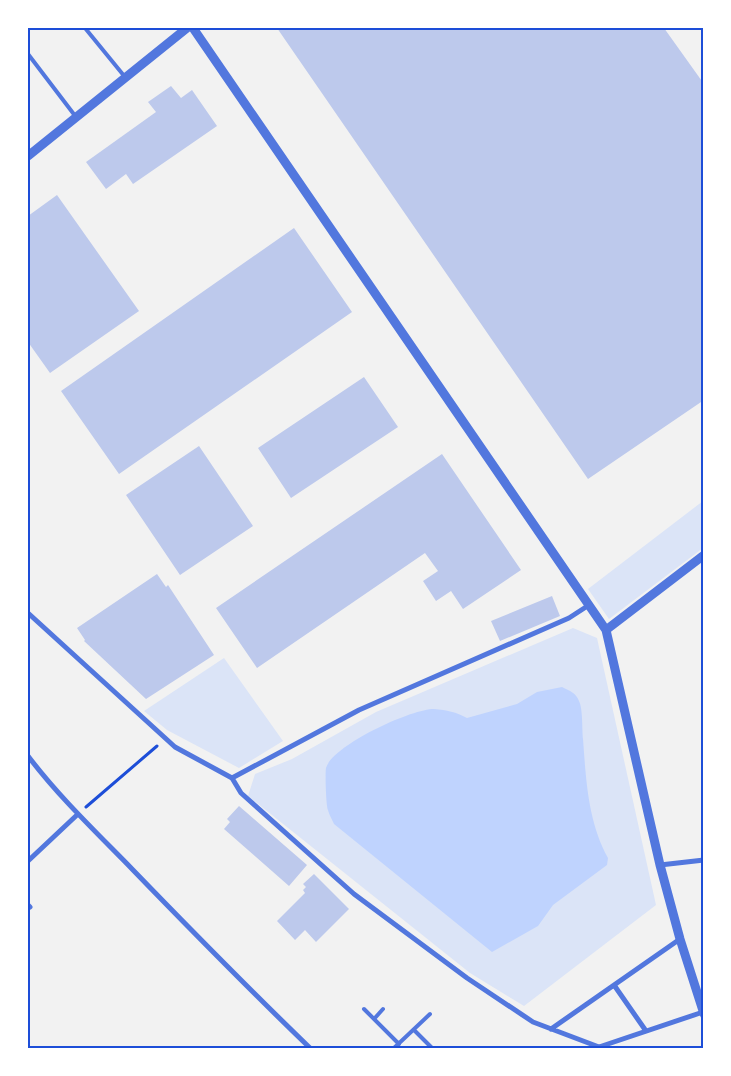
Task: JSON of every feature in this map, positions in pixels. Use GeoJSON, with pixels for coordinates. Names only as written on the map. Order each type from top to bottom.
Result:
{"type":"FeatureCollection","features":[{"type":"Feature","properties":{"kind":"street"},"geometry":{"type":"LineString","coordinates":[[28,156],[187,28]]}},
{"type":"Feature","properties":{"kind":"street"},"geometry":{"type":"LineString","coordinates":[[192,28],[606,630],[660,865],[703,1013],[598,1048]]}},
{"type":"Feature","properties":{"kind":"street"},"geometry":{"type":"LineString","coordinates":[[606,630],[704,556]]}},
{"type":"Feature","properties":{"kind":"street"},"geometry":{"type":"LineString","coordinates":[[232,778],[359,710],[569,618],[589,605]]}},
{"type":"Feature","properties":{"kind":"street"},"geometry":{"type":"LineString","coordinates":[[28,613],[165,739],[175,747],[232,778],[241,793],[354,894],[467,978],[532,1022],[598,1048],[605,1048]]}},
{"type":"Feature","properties":{"kind":"street"},"geometry":{"type":"LineString","coordinates":[[28,756],[45,779],[78,814],[210,950],[310,1048]]}},
{"type":"Feature","properties":{"kind":"street"},"geometry":{"type":"LineString","coordinates":[[28,861],[78,814]]}},
{"type":"Feature","properties":{"kind":"street"},"geometry":{"type":"LineString","coordinates":[[660,865],[704,860]]}},
{"type":"Feature","properties":{"kind":"street"},"geometry":{"type":"LineString","coordinates":[[551,1029],[680,939]]}},
{"type":"Feature","properties":{"kind":"street"},"geometry":{"type":"LineString","coordinates":[[614,985],[646,1031]]}},
{"type":"Feature","properties":{"kind":"lane"},"geometry":{"type":"LineString","coordinates":[[86,28],[125,77]]}},
{"type":"Feature","properties":{"kind":"lane"},"geometry":{"type":"LineString","coordinates":[[28,54],[76,117]]}},
{"type":"Feature","properties":{"kind":"lane"},"geometry":{"type":"LineString","coordinates":[[364,1009],[399,1044]]}},
{"type":"Feature","properties":{"kind":"lane"},"geometry":{"type":"LineString","coordinates":[[374,1019],[383,1009]]}},
{"type":"Feature","properties":{"kind":"lane"},"geometry":{"type":"LineString","coordinates":[[394,1048],[430,1014]]}},
{"type":"Feature","properties":{"kind":"lane"},"geometry":{"type":"LineString","coordinates":[[414,1030],[432,1048]]}},
{"type":"Feature","properties":{"kind":"path"},"geometry":{"type":"LineString","coordinates":[[78,814],[165,739]]}},
{"type":"Feature","properties":{"kind":"shaded area"},"geometry":{"type":"Polygon","coordinates":[[[703,501],[703,548],[609,619],[588,589],[703,501]]]}},
{"type":"Feature","properties":{"kind":"shaded area"},"geometry":{"type":"Polygon","coordinates":[[[573,628],[597,638],[656,905],[524,1006],[470,973],[248,796],[255,774],[292,759],[376,712],[573,628]]]}},
{"type":"Feature","properties":{"kind":"shaded area"},"geometry":{"type":"Polygon","coordinates":[[[224,658],[283,741],[239,768],[167,730],[144,711],[224,658]]]}},
{"type":"Feature","properties":{"kind":"water"},"geometry":{"type":"Polygon","coordinates":[[[562,687],[578,698],[580,705],[589,800],[596,830],[608,858],[607,865],[553,905],[538,926],[492,952],[334,824],[327,807],[326,768],[332,759],[357,739],[408,715],[434,709],[459,714],[467,718],[517,704],[537,692],[562,687]]]}},
{"type":"Feature","properties":{"kind":"building"},"geometry":{"type":"Polygon","coordinates":[[[277,28],[664,28],[704,84],[704,400],[588,479],[277,28]]]}},
{"type":"Feature","properties":{"kind":"building"},"geometry":{"type":"Polygon","coordinates":[[[171,86],[181,98],[192,90],[217,126],[133,184],[126,174],[106,189],[86,162],[156,112],[148,102],[171,86]]]}},
{"type":"Feature","properties":{"kind":"building"},"geometry":{"type":"Polygon","coordinates":[[[57,195],[139,311],[50,373],[28,342],[28,216],[57,195]]]}},
{"type":"Feature","properties":{"kind":"building"},"geometry":{"type":"Polygon","coordinates":[[[294,228],[352,312],[119,474],[61,391],[294,228]]]}},
{"type":"Feature","properties":{"kind":"building"},"geometry":{"type":"Polygon","coordinates":[[[364,377],[398,427],[291,498],[258,448],[364,377]]]}},
{"type":"Feature","properties":{"kind":"building"},"geometry":{"type":"Polygon","coordinates":[[[199,446],[253,526],[180,575],[126,495],[199,446]]]}},
{"type":"Feature","properties":{"kind":"building"},"geometry":{"type":"Polygon","coordinates":[[[442,454],[521,570],[463,609],[451,591],[436,601],[423,581],[438,571],[425,553],[257,668],[216,608],[442,454]]]}},
{"type":"Feature","properties":{"kind":"building"},"geometry":{"type":"Polygon","coordinates":[[[157,574],[166,587],[168,585],[214,655],[146,699],[84,641],[77,628],[157,574]]]}},
{"type":"Feature","properties":{"kind":"building"},"geometry":{"type":"Polygon","coordinates":[[[552,596],[560,616],[500,641],[491,621],[552,596]]]}},
{"type":"Feature","properties":{"kind":"building"},"geometry":{"type":"Polygon","coordinates":[[[239,806],[307,865],[289,886],[224,829],[230,822],[227,819],[239,806]]]}},
{"type":"Feature","properties":{"kind":"building"},"geometry":{"type":"Polygon","coordinates":[[[314,874],[349,909],[316,942],[305,930],[295,940],[277,921],[305,893],[303,890],[306,887],[303,884],[314,874]]]}}]}
